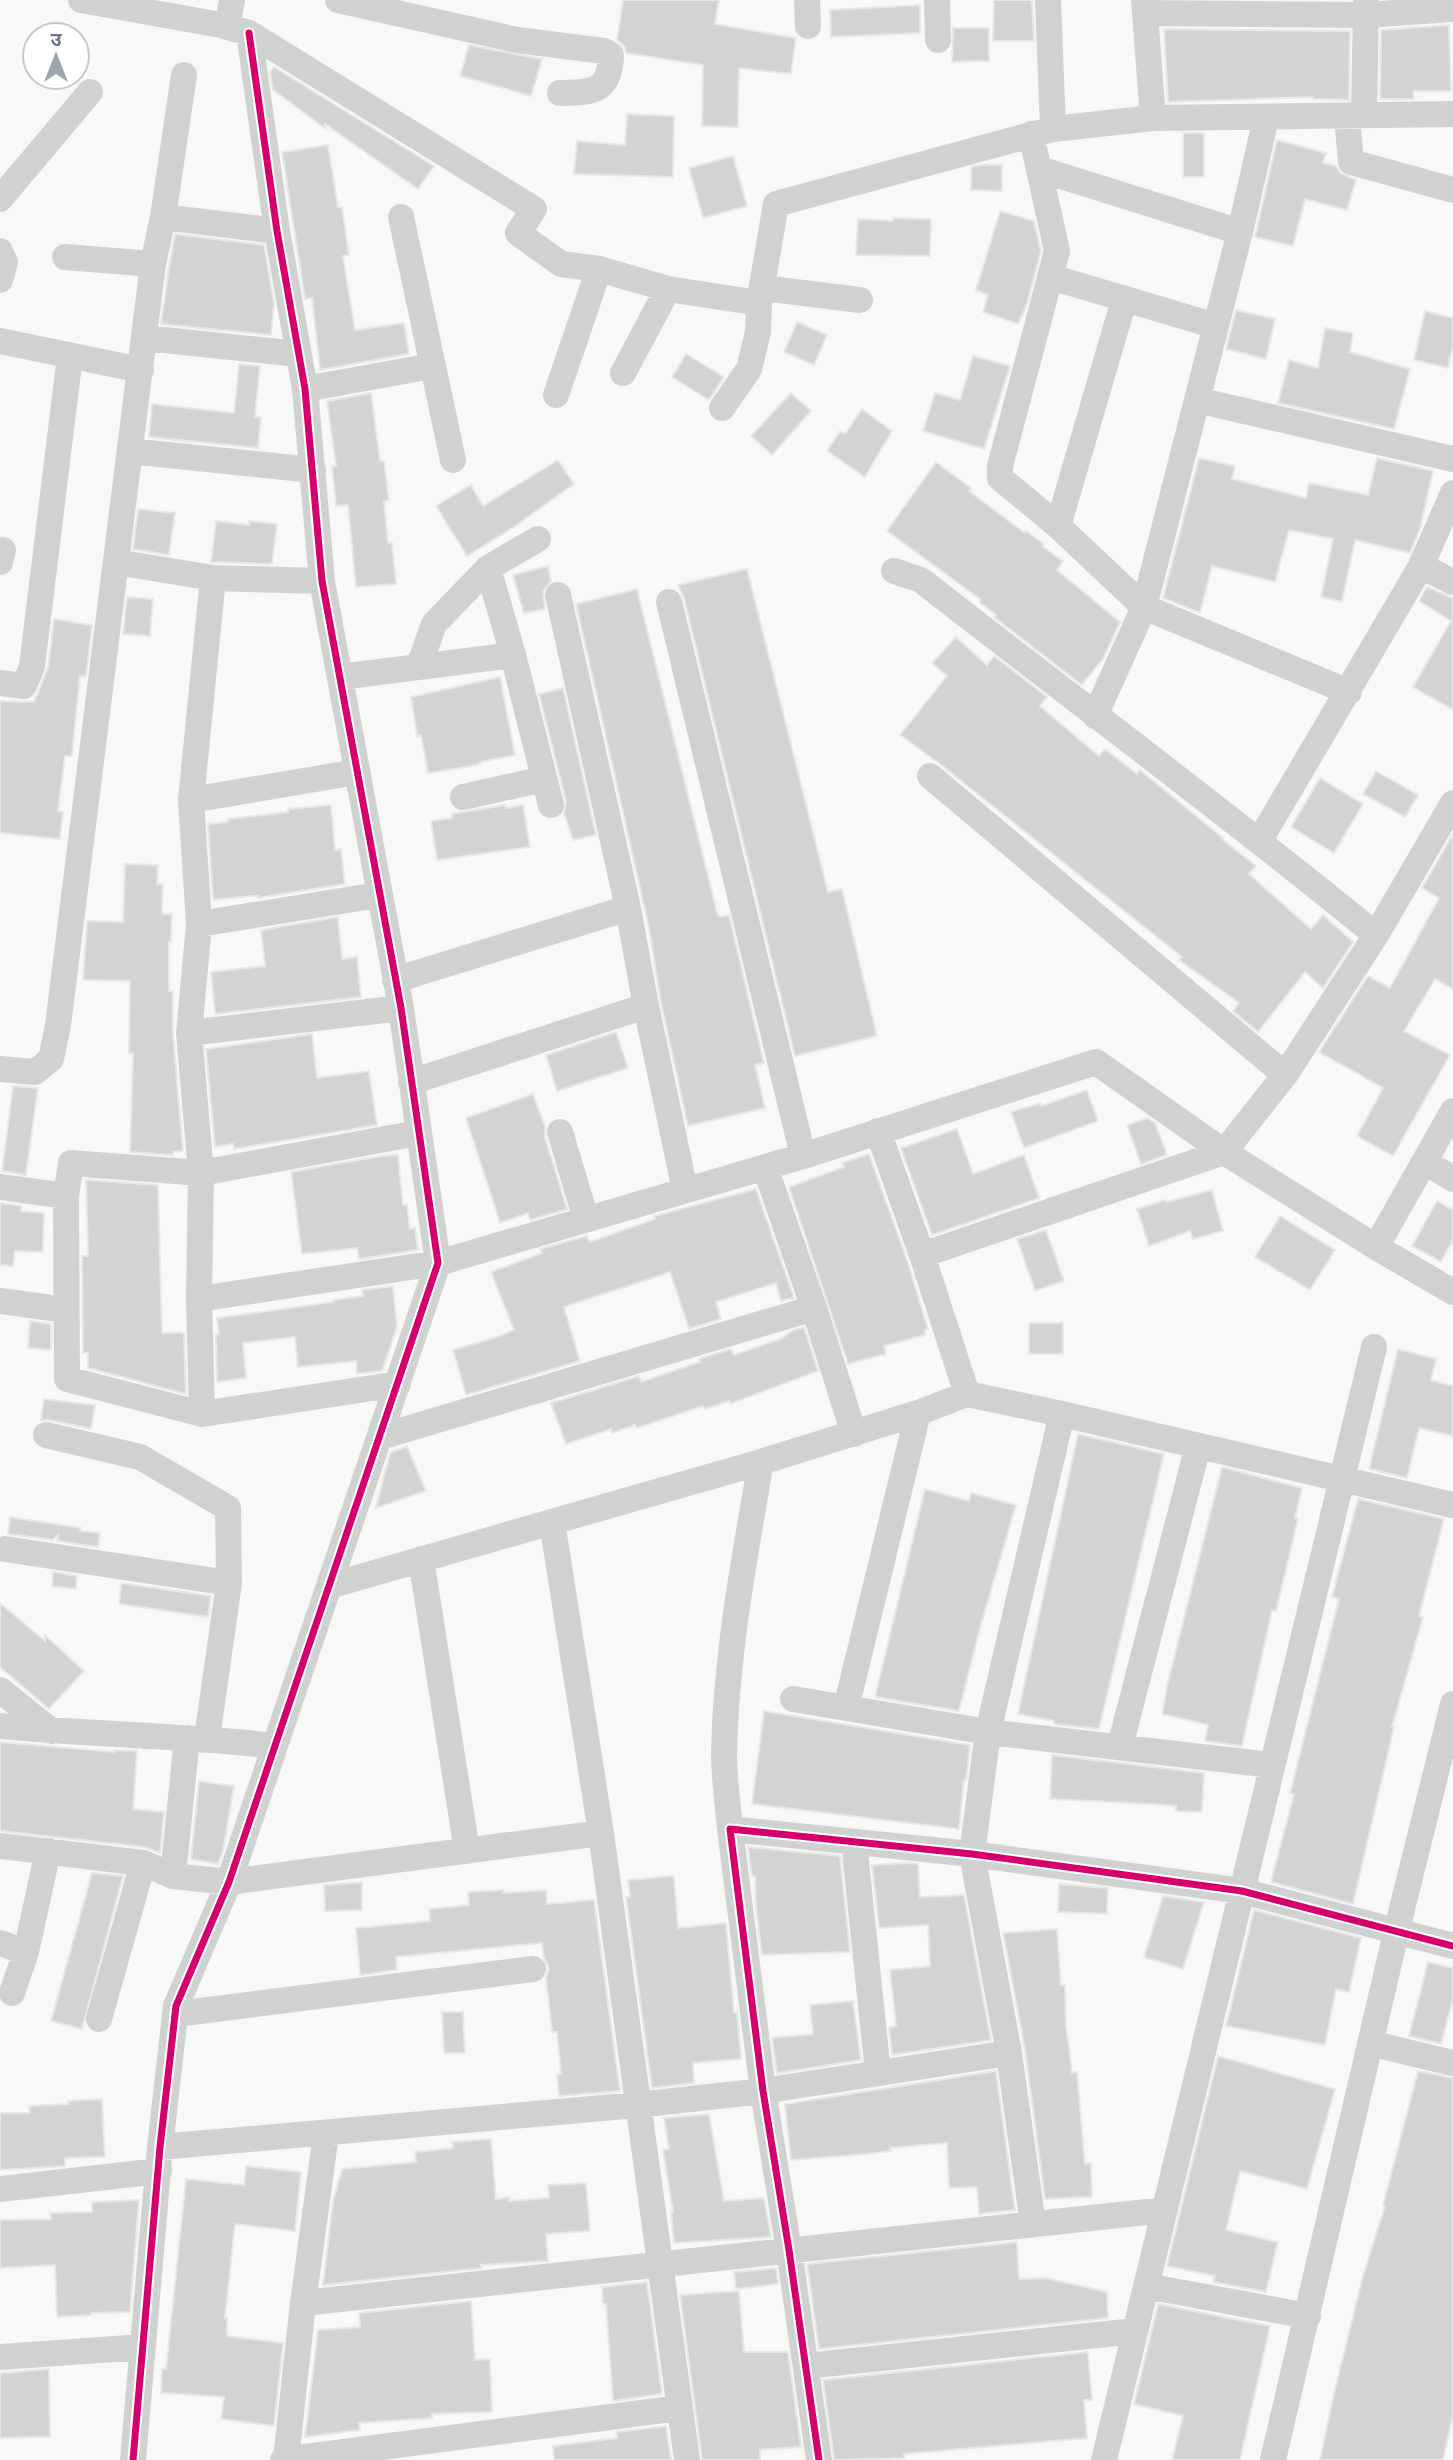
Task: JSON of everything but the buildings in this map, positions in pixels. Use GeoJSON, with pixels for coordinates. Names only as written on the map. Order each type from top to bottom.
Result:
{"type":"FeatureCollection","features":[{"type":"Feature","properties":{"kind":"street"},"geometry":{"type":"LineString","coordinates":[[81,0],[238,30],[534,209],[518,233],[561,264],[599,269],[668,289],[860,300]]}},
{"type":"Feature","properties":{"kind":"street"},"geometry":{"type":"LineString","coordinates":[[133,2460],[176,2006],[229,1882],[438,1263],[401,1008],[378,895],[323,581],[304,389],[277,231],[232,0]]}},
{"type":"Feature","properties":{"kind":"street"},"geometry":{"type":"LineString","coordinates":[[338,0],[517,40],[604,51],[611,55],[606,82],[597,89],[560,93]]}},
{"type":"Feature","properties":{"kind":"street"},"geometry":{"type":"LineString","coordinates":[[807,0],[808,26]]}},
{"type":"Feature","properties":{"kind":"street"},"geometry":{"type":"LineString","coordinates":[[937,0],[938,40]]}},
{"type":"Feature","properties":{"kind":"street"},"geometry":{"type":"LineString","coordinates":[[1048,0],[1039,169],[1057,251],[1000,466],[1000,478],[1058,526],[1144,607],[1349,692]]}},
{"type":"Feature","properties":{"kind":"street"},"geometry":{"type":"LineString","coordinates":[[1153,118],[1144,7],[1453,9]]}},
{"type":"Feature","properties":{"kind":"street"},"geometry":{"type":"LineString","coordinates":[[1366,7],[1351,162],[1453,190]]}},
{"type":"Feature","properties":{"kind":"street"},"geometry":{"type":"LineString","coordinates":[[0,1069],[34,1072],[51,1059],[58,1025],[153,264],[163,218],[184,75]]}},
{"type":"Feature","properties":{"kind":"street"},"geometry":{"type":"LineString","coordinates":[[0,199],[90,92]]}},
{"type":"Feature","properties":{"kind":"street"},"geometry":{"type":"LineString","coordinates":[[722,408],[749,369],[758,332],[761,295],[776,204],[1042,131],[1153,118],[1453,114]]}},
{"type":"Feature","properties":{"kind":"street"},"geometry":{"type":"LineString","coordinates":[[1095,716],[1144,607],[1240,232],[1265,118]]}},
{"type":"Feature","properties":{"kind":"street"},"geometry":{"type":"LineString","coordinates":[[1039,169],[1240,232]]}},
{"type":"Feature","properties":{"kind":"street"},"geometry":{"type":"LineString","coordinates":[[401,216],[453,460]]}},
{"type":"Feature","properties":{"kind":"street"},"geometry":{"type":"LineString","coordinates":[[163,218],[277,231]]}},
{"type":"Feature","properties":{"kind":"street"},"geometry":{"type":"LineString","coordinates":[[0,251],[5,262],[0,280]]}},
{"type":"Feature","properties":{"kind":"street"},"geometry":{"type":"LineString","coordinates":[[65,257],[153,264]]}},
{"type":"Feature","properties":{"kind":"street"},"geometry":{"type":"LineString","coordinates":[[556,395],[599,269]]}},
{"type":"Feature","properties":{"kind":"street"},"geometry":{"type":"LineString","coordinates":[[1051,277],[1216,326]]}},
{"type":"Feature","properties":{"kind":"street"},"geometry":{"type":"LineString","coordinates":[[623,373],[668,289]]}},
{"type":"Feature","properties":{"kind":"street"},"geometry":{"type":"LineString","coordinates":[[1058,526],[1124,300]]}},
{"type":"Feature","properties":{"kind":"street"},"geometry":{"type":"LineString","coordinates":[[145,338],[298,354]]}},
{"type":"Feature","properties":{"kind":"street"},"geometry":{"type":"LineString","coordinates":[[0,341],[141,370]]}},
{"type":"Feature","properties":{"kind":"street"},"geometry":{"type":"LineString","coordinates":[[0,683],[24,686],[32,666],[70,356]]}},
{"type":"Feature","properties":{"kind":"street"},"geometry":{"type":"LineString","coordinates":[[304,389],[432,366]]}},
{"type":"Feature","properties":{"kind":"street"},"geometry":{"type":"LineString","coordinates":[[1197,400],[1453,459]]}},
{"type":"Feature","properties":{"kind":"street"},"geometry":{"type":"LineString","coordinates":[[130,450],[313,470]]}},
{"type":"Feature","properties":{"kind":"street"},"geometry":{"type":"LineString","coordinates":[[1260,840],[1421,566],[1453,493]]}},
{"type":"Feature","properties":{"kind":"street"},"geometry":{"type":"LineString","coordinates":[[419,666],[434,624],[488,568],[538,539]]}},
{"type":"Feature","properties":{"kind":"street"},"geometry":{"type":"LineString","coordinates":[[116,562],[213,578],[323,581]]}},
{"type":"Feature","properties":{"kind":"street"},"geometry":{"type":"LineString","coordinates":[[1421,566],[1453,582]]}},
{"type":"Feature","properties":{"kind":"street"},"geometry":{"type":"LineString","coordinates":[[488,568],[551,805]]}},
{"type":"Feature","properties":{"kind":"street"},"geometry":{"type":"LineString","coordinates":[[894,571],[921,580],[1260,840],[1376,935]]}},
{"type":"Feature","properties":{"kind":"street"},"geometry":{"type":"LineString","coordinates":[[202,1414],[199,1300],[201,1173],[189,1033],[199,924],[191,800],[213,578]]}},
{"type":"Feature","properties":{"kind":"street"},"geometry":{"type":"LineString","coordinates":[[558,595],[628,908],[685,1189]]}},
{"type":"Feature","properties":{"kind":"street"},"geometry":{"type":"LineString","coordinates":[[669,602],[803,1156]]}},
{"type":"Feature","properties":{"kind":"street"},"geometry":{"type":"LineString","coordinates":[[340,677],[513,655]]}},
{"type":"Feature","properties":{"kind":"street"},"geometry":{"type":"LineString","coordinates":[[191,800],[357,772]]}},
{"type":"Feature","properties":{"kind":"street"},"geometry":{"type":"LineString","coordinates":[[930,776],[1285,1075]]}},
{"type":"Feature","properties":{"kind":"street"},"geometry":{"type":"LineString","coordinates":[[463,797],[544,779]]}},
{"type":"Feature","properties":{"kind":"street"},"geometry":{"type":"LineString","coordinates":[[922,1255],[1224,1152],[1285,1075],[1376,935],[1453,803]]}},
{"type":"Feature","properties":{"kind":"street"},"geometry":{"type":"LineString","coordinates":[[199,924],[378,895]]}},
{"type":"Feature","properties":{"kind":"street"},"geometry":{"type":"LineString","coordinates":[[395,980],[628,908]]}},
{"type":"Feature","properties":{"kind":"street"},"geometry":{"type":"LineString","coordinates":[[411,1082],[646,1006]]}},
{"type":"Feature","properties":{"kind":"street"},"geometry":{"type":"LineString","coordinates":[[189,1033],[401,1008]]}},
{"type":"Feature","properties":{"kind":"street"},"geometry":{"type":"LineString","coordinates":[[199,1300],[438,1263],[803,1156],[1096,1062],[1224,1152],[1453,1292]]}},
{"type":"Feature","properties":{"kind":"street"},"geometry":{"type":"LineString","coordinates":[[1376,1247],[1453,1111]]}},
{"type":"Feature","properties":{"kind":"street"},"geometry":{"type":"LineString","coordinates":[[878,1131],[967,1394]]}},
{"type":"Feature","properties":{"kind":"street"},"geometry":{"type":"LineString","coordinates":[[560,1132],[586,1219]]}},
{"type":"Feature","properties":{"kind":"street"},"geometry":{"type":"LineString","coordinates":[[398,1384],[202,1414],[67,1379],[65,1196],[71,1163],[201,1173],[418,1133]]}},
{"type":"Feature","properties":{"kind":"street"},"geometry":{"type":"LineString","coordinates":[[1425,1162],[1453,1179]]}},
{"type":"Feature","properties":{"kind":"street"},"geometry":{"type":"LineString","coordinates":[[765,1167],[814,1308],[853,1434]]}},
{"type":"Feature","properties":{"kind":"street"},"geometry":{"type":"LineString","coordinates":[[0,1187],[65,1196]]}},
{"type":"Feature","properties":{"kind":"street"},"geometry":{"type":"LineString","coordinates":[[0,1301],[66,1310]]}},
{"type":"Feature","properties":{"kind":"street"},"geometry":{"type":"LineString","coordinates":[[380,1437],[814,1308]]}},
{"type":"Feature","properties":{"kind":"street"},"geometry":{"type":"LineString","coordinates":[[1104,2460],[1374,1347]]}},
{"type":"Feature","properties":{"kind":"street"},"geometry":{"type":"LineString","coordinates":[[329,1586],[761,1462],[918,1413],[967,1394],[1453,1505]]}},
{"type":"Feature","properties":{"kind":"street"},"geometry":{"type":"LineString","coordinates":[[846,1708],[918,1413]]}},
{"type":"Feature","properties":{"kind":"street"},"geometry":{"type":"LineString","coordinates":[[1033,2224],[1009,2053],[972,1854],[988,1732],[1062,1414]]}},
{"type":"Feature","properties":{"kind":"street"},"geometry":{"type":"LineString","coordinates":[[46,1434],[140,1457],[228,1508],[229,1583],[197,1738],[173,1877]]}},
{"type":"Feature","properties":{"kind":"street"},"geometry":{"type":"LineString","coordinates":[[1120,1746],[1198,1447]]}},
{"type":"Feature","properties":{"kind":"street"},"geometry":{"type":"LineString","coordinates":[[761,1462],[739,1587],[728,1675],[724,1757],[730,1829],[763,2091],[819,2460]]}},
{"type":"Feature","properties":{"kind":"street"},"geometry":{"type":"LineString","coordinates":[[552,1522],[601,1833],[687,2460]]}},
{"type":"Feature","properties":{"kind":"street"},"geometry":{"type":"LineString","coordinates":[[5,1549],[229,1583]]}},
{"type":"Feature","properties":{"kind":"street"},"geometry":{"type":"LineString","coordinates":[[421,1559],[467,1851]]}},
{"type":"Feature","properties":{"kind":"street"},"geometry":{"type":"LineString","coordinates":[[0,1690],[51,1731]]}},
{"type":"Feature","properties":{"kind":"street"},"geometry":{"type":"LineString","coordinates":[[793,1699],[988,1732],[1272,1765]]}},
{"type":"Feature","properties":{"kind":"street"},"geometry":{"type":"LineString","coordinates":[[1273,2460],[1396,1933],[1453,1704]]}},
{"type":"Feature","properties":{"kind":"street"},"geometry":{"type":"LineString","coordinates":[[0,1726],[197,1738],[275,1746]]}},
{"type":"Feature","properties":{"kind":"street"},"geometry":{"type":"LineString","coordinates":[[730,1829],[972,1854],[1242,1891],[1453,1947]]}},
{"type":"Feature","properties":{"kind":"street"},"geometry":{"type":"LineString","coordinates":[[0,1846],[144,1863],[173,1877],[229,1882],[601,1833]]}},
{"type":"Feature","properties":{"kind":"street"},"geometry":{"type":"LineString","coordinates":[[854,1842],[878,2073]]}},
{"type":"Feature","properties":{"kind":"street"},"geometry":{"type":"LineString","coordinates":[[12,1993],[26,1951],[48,1851]]}},
{"type":"Feature","properties":{"kind":"street"},"geometry":{"type":"LineString","coordinates":[[99,2019],[144,1863]]}},
{"type":"Feature","properties":{"kind":"street"},"geometry":{"type":"LineString","coordinates":[[0,1942],[26,1951]]}},
{"type":"Feature","properties":{"kind":"street"},"geometry":{"type":"LineString","coordinates":[[176,2014],[533,1969]]}},
{"type":"Feature","properties":{"kind":"street"},"geometry":{"type":"LineString","coordinates":[[1370,2043],[1453,2063]]}},
{"type":"Feature","properties":{"kind":"street"},"geometry":{"type":"LineString","coordinates":[[0,2189],[160,2159],[326,2134],[763,2091],[1009,2053]]}},
{"type":"Feature","properties":{"kind":"street"},"geometry":{"type":"LineString","coordinates":[[326,2134],[285,2460],[679,2408]]}},
{"type":"Feature","properties":{"kind":"street"},"geometry":{"type":"LineString","coordinates":[[303,2303],[1165,2210]]}},
{"type":"Feature","properties":{"kind":"street"},"geometry":{"type":"LineString","coordinates":[[1146,2286],[1308,2316]]}},
{"type":"Feature","properties":{"kind":"street"},"geometry":{"type":"LineString","coordinates":[[806,2367],[1135,2331]]}},
{"type":"Feature","properties":{"kind":"street"},"geometry":{"type":"LineString","coordinates":[[0,2357],[144,2347]]}},
{"type":"Feature","properties":{"kind":"cycle path"},"geometry":{"type":"LineString","coordinates":[[133,2460],[160,2147],[176,2006],[229,1882],[438,1263],[401,1008],[322,581],[305,389],[277,231],[249,33]]}},
{"type":"Feature","properties":{"kind":"cycle path"},"geometry":{"type":"LineString","coordinates":[[819,2460],[763,2091],[730,1829],[972,1854],[1242,1891],[1453,1946]]}}]}
